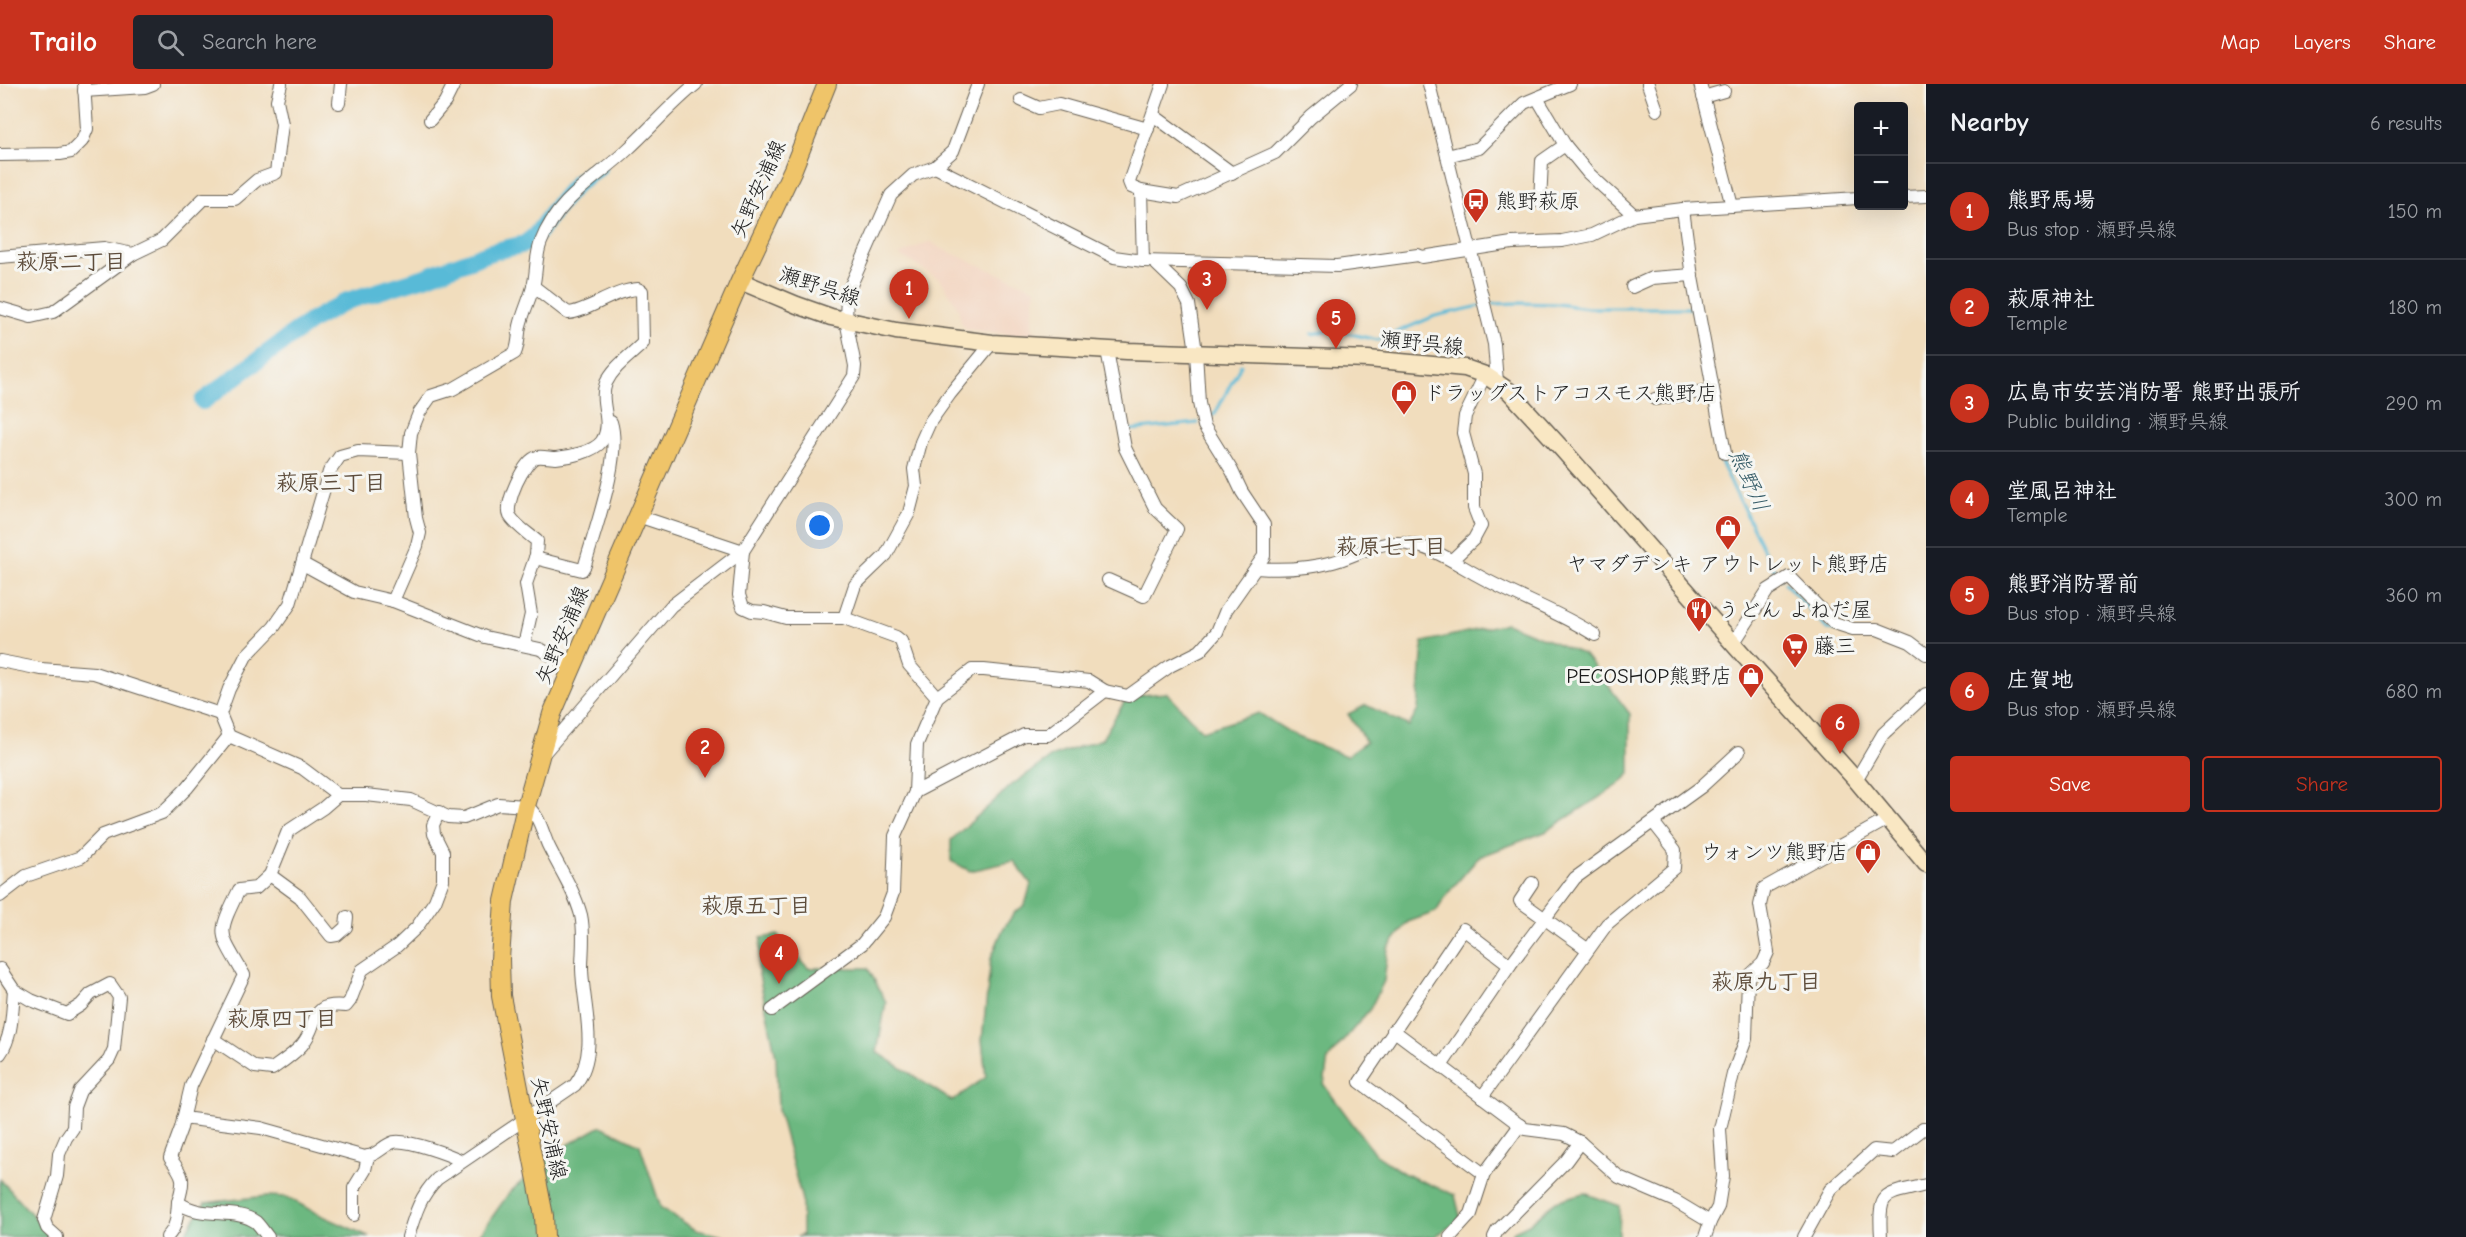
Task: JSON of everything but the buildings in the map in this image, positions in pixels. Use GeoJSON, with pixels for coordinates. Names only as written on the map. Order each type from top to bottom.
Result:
{"type":"FeatureCollection","features":[{"type":"Feature","properties":{"kind":"main road","name":"矢野安浦線"},"geometry":{"type":"LineString","coordinates":[[545,1237],[544,1216],[501,996],[500,959],[504,902],[526,806],[552,714],[740,281],[793,169],[827,84]]}},
{"type":"Feature","properties":{"kind":"main road","name":"瀬野呉線"},"geometry":{"type":"LineString","coordinates":[[740,281],[797,305],[846,320],[896,331],[992,343],[1107,350],[1368,359],[1464,368],[1491,379]]}},
{"type":"Feature","properties":{"kind":"main road"},"geometry":{"type":"LineString","coordinates":[[1491,379],[1563,450],[1856,780],[1926,864]]}},
{"type":"Feature","properties":{"kind":"street"},"geometry":{"type":"LineString","coordinates":[[0,155],[70,152],[82,141],[87,129],[84,87],[145,87],[153,84]]}},
{"type":"Feature","properties":{"kind":"street"},"geometry":{"type":"LineString","coordinates":[[0,308],[31,317],[53,312],[133,254],[162,240],[203,199],[235,199],[257,180],[276,173],[282,124],[278,100],[281,84]]}},
{"type":"Feature","properties":{"kind":"street"},"geometry":{"type":"LineString","coordinates":[[339,103],[341,84]]}},
{"type":"Feature","properties":{"kind":"street"},"geometry":{"type":"LineString","coordinates":[[430,120],[445,102],[454,84]]}},
{"type":"Feature","properties":{"kind":"street"},"geometry":{"type":"LineString","coordinates":[[393,602],[417,546],[420,533],[416,518],[409,453],[411,434],[419,414],[431,396],[453,389],[515,353],[533,286],[541,241],[569,198],[629,149],[666,110],[696,84]]}},
{"type":"Feature","properties":{"kind":"street"},"geometry":{"type":"LineString","coordinates":[[539,758],[671,606],[743,551],[854,376],[855,366],[846,320],[848,294],[891,195],[913,175],[935,167],[952,151],[978,84]]}},
{"type":"Feature","properties":{"kind":"street"},"geometry":{"type":"LineString","coordinates":[[1163,84],[1129,182],[1131,187],[1141,191],[1178,197],[1275,153],[1311,117],[1351,84]]}},
{"type":"Feature","properties":{"kind":"street"},"geometry":{"type":"LineString","coordinates":[[1429,84],[1494,344],[1491,379],[1465,416],[1463,432],[1474,474],[1474,508],[1481,526],[1474,539],[1453,559]]}},
{"type":"Feature","properties":{"kind":"street"},"geometry":{"type":"LineString","coordinates":[[1447,156],[1479,148],[1524,103],[1570,84]]}},
{"type":"Feature","properties":{"kind":"street"},"geometry":{"type":"LineString","coordinates":[[1648,84],[1657,110]]}},
{"type":"Feature","properties":{"kind":"street"},"geometry":{"type":"LineString","coordinates":[[1700,84],[1732,206]]}},
{"type":"Feature","properties":{"kind":"street"},"geometry":{"type":"LineString","coordinates":[[1703,97],[1724,91]]}},
{"type":"Feature","properties":{"kind":"street"},"geometry":{"type":"LineString","coordinates":[[1537,98],[1565,145],[1588,173],[1634,215]]}},
{"type":"Feature","properties":{"kind":"street"},"geometry":{"type":"LineString","coordinates":[[1021,100],[1039,108],[1059,104],[1148,129]]}},
{"type":"Feature","properties":{"kind":"street"},"geometry":{"type":"LineString","coordinates":[[1153,115],[1232,173]]}},
{"type":"Feature","properties":{"kind":"street"},"geometry":{"type":"LineString","coordinates":[[1540,202],[1542,161],[1565,145]]}},
{"type":"Feature","properties":{"kind":"street"},"geometry":{"type":"LineString","coordinates":[[935,167],[1114,257],[1149,262],[1337,266],[1512,243],[1562,241],[1592,235],[1634,215],[1683,209],[1854,198]]}},
{"type":"Feature","properties":{"kind":"street"},"geometry":{"type":"LineString","coordinates":[[772,1010],[862,944],[884,917],[893,893],[895,836],[915,792],[917,744],[937,697],[972,670],[1089,681],[1105,691],[1128,696],[1170,666],[1200,651],[1217,632],[1226,610],[1264,555],[1264,525],[1204,426],[1199,403],[1197,352],[1189,304],[1181,288],[1149,262],[1141,191]]}},
{"type":"Feature","properties":{"kind":"street"},"geometry":{"type":"LineString","coordinates":[[1908,197],[1926,196]]}},
{"type":"Feature","properties":{"kind":"street"},"geometry":{"type":"LineString","coordinates":[[1683,209],[1692,275],[1725,453]]}},
{"type":"Feature","properties":{"kind":"street"},"geometry":{"type":"LineString","coordinates":[[0,256],[104,248],[133,254]]}},
{"type":"Feature","properties":{"kind":"street"},"geometry":{"type":"LineString","coordinates":[[1632,287],[1652,278],[1692,275]]}},
{"type":"Feature","properties":{"kind":"street"},"geometry":{"type":"LineString","coordinates":[[524,645],[531,614],[526,584],[536,558],[537,541],[518,526],[509,515],[509,504],[515,486],[529,462],[536,457],[557,458],[572,455],[601,443],[607,431],[603,399],[605,384],[614,369],[644,343],[642,291],[633,289],[568,313],[533,286]]}},
{"type":"Feature","properties":{"kind":"street"},"geometry":{"type":"LineString","coordinates":[[844,618],[855,585],[886,555],[909,513],[916,486],[914,469],[921,442],[930,422],[992,343]]}},
{"type":"Feature","properties":{"kind":"street"},"geometry":{"type":"LineString","coordinates":[[1107,350],[1125,448],[1155,508],[1177,529],[1144,596],[1108,580]]}},
{"type":"Feature","properties":{"kind":"street"},"geometry":{"type":"LineString","coordinates":[[1655,399],[1712,390]]}},
{"type":"Feature","properties":{"kind":"street"},"geometry":{"type":"LineString","coordinates":[[536,558],[582,570],[585,565],[607,489],[613,430],[611,422],[607,420]]}},
{"type":"Feature","properties":{"kind":"street"},"geometry":{"type":"LineString","coordinates":[[338,795],[302,768],[229,736],[220,714],[229,689],[246,656],[274,627],[291,604],[329,472],[340,456],[358,451],[409,453]]}},
{"type":"Feature","properties":{"kind":"street"},"geometry":{"type":"LineString","coordinates":[[638,516],[743,551]]}},
{"type":"Feature","properties":{"kind":"street"},"geometry":{"type":"LineString","coordinates":[[1256,568],[1287,570],[1332,563],[1396,543],[1423,547],[1453,559],[1477,575],[1569,618],[1595,635]]}},
{"type":"Feature","properties":{"kind":"street"},"geometry":{"type":"LineString","coordinates":[[743,551],[739,595],[743,607],[786,618],[844,618],[896,637],[901,641],[909,665],[937,697]]}},
{"type":"Feature","properties":{"kind":"street"},"geometry":{"type":"LineString","coordinates":[[303,564],[354,592],[393,602],[485,637],[540,649],[573,667]]}},
{"type":"Feature","properties":{"kind":"street"},"geometry":{"type":"LineString","coordinates":[[1733,644],[1768,590],[1789,577],[1834,623],[1852,629],[1877,629],[1910,642],[1926,654]]}},
{"type":"Feature","properties":{"kind":"street"},"geometry":{"type":"LineString","coordinates":[[0,661],[41,669],[94,673],[220,714]]}},
{"type":"Feature","properties":{"kind":"street"},"geometry":{"type":"LineString","coordinates":[[915,792],[1024,735],[1048,735],[1105,691]]}},
{"type":"Feature","properties":{"kind":"street"},"geometry":{"type":"LineString","coordinates":[[1856,780],[1883,734],[1926,694]]}},
{"type":"Feature","properties":{"kind":"street"},"geometry":{"type":"LineString","coordinates":[[0,896],[27,876],[81,857],[103,835],[162,813],[187,788],[229,736]]}},
{"type":"Feature","properties":{"kind":"street"},"geometry":{"type":"LineString","coordinates":[[1441,1066],[1510,965],[1575,878],[1701,787],[1739,752]]}},
{"type":"Feature","properties":{"kind":"street"},"geometry":{"type":"LineString","coordinates":[[167,1237],[173,1231],[177,1220],[178,1202],[183,1186],[182,1174],[170,1158],[191,1086],[244,975],[226,945],[222,925],[239,890],[256,888],[270,875],[288,831],[338,795],[366,795],[411,800],[448,817],[464,818],[498,804],[526,806],[537,817],[549,847],[575,896],[581,917],[584,937],[582,968],[589,1039],[584,1074],[575,1085],[462,1161],[425,1190],[408,1237]]}},
{"type":"Feature","properties":{"kind":"street"},"geometry":{"type":"LineString","coordinates":[[213,1039],[255,1067],[272,1069],[302,1044],[320,1008],[329,1004],[346,1006],[362,970],[397,946],[417,927],[435,901],[443,880],[443,852],[432,825],[439,812]]}},
{"type":"Feature","properties":{"kind":"street"},"geometry":{"type":"LineString","coordinates":[[1705,1237],[1718,1207],[1723,1176],[1719,1130],[1733,1074],[1746,1039],[1748,978],[1763,963],[1768,952],[1760,905],[1764,888],[1888,819]]}},
{"type":"Feature","properties":{"kind":"street"},"geometry":{"type":"LineString","coordinates":[[1482,1097],[1607,924],[1674,868],[1676,850],[1653,822]]}},
{"type":"Feature","properties":{"kind":"street"},"geometry":{"type":"LineString","coordinates":[[270,875],[300,897],[331,936],[338,936],[346,927],[347,917]]}},
{"type":"Feature","properties":{"kind":"street"},"geometry":{"type":"LineString","coordinates":[[1532,883],[1520,901],[1587,949]]}},
{"type":"Feature","properties":{"kind":"street"},"geometry":{"type":"LineString","coordinates":[[1484,1174],[1360,1082],[1463,929],[1510,965]]}},
{"type":"Feature","properties":{"kind":"street"},"geometry":{"type":"LineString","coordinates":[[0,969],[14,990],[31,1000],[67,1014],[81,1005],[91,994],[110,984],[118,997],[114,1049],[109,1060],[80,1091],[74,1107],[73,1128],[59,1154],[57,1176],[44,1220],[47,1228],[57,1237]]}},
{"type":"Feature","properties":{"kind":"street"},"geometry":{"type":"LineString","coordinates":[[0,1054],[11,1024],[14,990]]}},
{"type":"Feature","properties":{"kind":"street"},"geometry":{"type":"LineString","coordinates":[[1393,1030],[1525,1129],[1564,1134],[1580,1142],[1619,1177],[1675,1201],[1710,1222]]}},
{"type":"Feature","properties":{"kind":"street"},"geometry":{"type":"LineString","coordinates":[[183,1118],[261,1128],[368,1156],[390,1143],[399,1141],[448,1153],[462,1161]]}},
{"type":"Feature","properties":{"kind":"street"},"geometry":{"type":"LineString","coordinates":[[1450,1237],[1471,1214],[1484,1174],[1520,1125]]}},
{"type":"Feature","properties":{"kind":"street"},"geometry":{"type":"LineString","coordinates":[[1804,1237],[1830,1190],[1859,1163],[1874,1150],[1893,1152],[1926,1129]]}},
{"type":"Feature","properties":{"kind":"street"},"geometry":{"type":"LineString","coordinates":[[1494,1237],[1497,1231],[1566,1161],[1580,1142]]}},
{"type":"Feature","properties":{"kind":"street"},"geometry":{"type":"LineString","coordinates":[[354,1215],[354,1188],[365,1170],[368,1156]]}},
{"type":"Feature","properties":{"kind":"street"},"geometry":{"type":"LineString","coordinates":[[1881,1237],[1879,1208],[1883,1202],[1892,1193],[1926,1185]]}},
{"type":"Feature","properties":{"kind":"street"},"geometry":{"type":"LineString","coordinates":[[178,1202],[191,1210],[247,1218],[256,1223],[268,1237]]}},
{"type":"Feature","properties":{"kind":"shaded area"},"geometry":{"type":"Polygon","coordinates":[[[930,241],[940,248],[1035,289],[1032,325],[1035,338],[966,329],[961,322],[958,308],[941,280],[899,255],[930,241]]]}},
{"type":"Feature","properties":{"kind":"green space"},"geometry":{"type":"Polygon","coordinates":[[[1506,623],[1585,655],[1630,714],[1630,774],[1617,786],[1545,832],[1479,857],[1448,893],[1436,912],[1408,922],[1388,948],[1384,981],[1370,1009],[1328,1059],[1324,1085],[1375,1154],[1405,1174],[1455,1195],[1461,1220],[1434,1237],[797,1237],[802,1235],[802,1200],[778,1110],[776,1057],[758,970],[761,938],[778,935],[808,968],[868,968],[886,1002],[877,1052],[952,1101],[986,1077],[982,1040],[991,958],[1003,929],[1015,912],[1025,905],[1031,884],[1014,861],[970,871],[951,861],[951,840],[1013,784],[1053,756],[1102,739],[1128,696],[1167,693],[1202,731],[1259,713],[1297,737],[1346,756],[1366,742],[1348,714],[1366,705],[1409,726],[1418,710],[1423,642],[1506,623]]]}},
{"type":"Feature","properties":{"kind":"green space"},"geometry":{"type":"Polygon","coordinates":[[[601,1126],[640,1145],[661,1208],[696,1230],[728,1237],[478,1237],[509,1193],[555,1152],[601,1126]]]}},
{"type":"Feature","properties":{"kind":"green space"},"geometry":{"type":"Polygon","coordinates":[[[0,1179],[45,1229],[50,1237],[0,1237],[0,1179]]]}},
{"type":"Feature","properties":{"kind":"green space"},"geometry":{"type":"Polygon","coordinates":[[[1584,1193],[1620,1206],[1619,1237],[1510,1237],[1514,1231],[1529,1224],[1556,1201],[1584,1193]]]}},
{"type":"Feature","properties":{"kind":"green space"},"geometry":{"type":"Polygon","coordinates":[[[267,1196],[287,1197],[316,1213],[370,1237],[183,1237],[205,1203],[267,1196]]]}},
{"type":"Feature","properties":{"kind":"waterway"},"geometry":{"type":"LineString","coordinates":[[203,401],[311,321],[347,301],[425,277],[491,252],[525,244],[535,236],[576,184],[598,168]]}},
{"type":"Feature","properties":{"kind":"waterway","name":"熊野川"},"geometry":{"type":"LineString","coordinates":[[1493,304],[1557,304],[1588,308],[1692,308],[1693,311]]}},
{"type":"Feature","properties":{"kind":"waterway","name":"熊野川"},"geometry":{"type":"LineString","coordinates":[[1312,334],[1332,330],[1378,340],[1435,316],[1480,306]]}},
{"type":"Feature","properties":{"kind":"waterway","name":"熊野川"},"geometry":{"type":"LineString","coordinates":[[1207,419],[1215,414],[1241,365]]}},
{"type":"Feature","properties":{"kind":"waterway","name":"熊野川"},"geometry":{"type":"LineString","coordinates":[[1130,430],[1198,423]]}},
{"type":"Feature","properties":{"kind":"waterway","name":"熊野川"},"geometry":{"type":"LineString","coordinates":[[1715,432],[1719,458],[1771,565],[1781,578]]}},
{"type":"Feature","properties":{"kind":"waterway","name":"熊野川"},"geometry":{"type":"LineString","coordinates":[[1785,583],[1827,629],[1844,632]]}},
{"type":"Feature","properties":{"kind":"waterway","name":"熊野川"},"geometry":{"type":"LineString","coordinates":[[1857,634],[1913,653],[1926,661]]}},
{"type":"Feature","properties":{"kind":"place","name":"熊野萩原"},"geometry":{"type":"Point","coordinates":[1476,224]}},
{"type":"Feature","properties":{"kind":"place","name":"広島市安芸消防署 熊野出張所"},"geometry":{"type":"Point","coordinates":[1207,310]}},
{"type":"Feature","properties":{"kind":"place","name":"熊野馬場"},"geometry":{"type":"Point","coordinates":[909,319]}},
{"type":"Feature","properties":{"kind":"place","name":"熊野消防署前"},"geometry":{"type":"Point","coordinates":[1336,349]}},
{"type":"Feature","properties":{"kind":"place","name":"ドラッグストアコスモス熊野店"},"geometry":{"type":"Point","coordinates":[1404,416]}},
{"type":"Feature","properties":{"kind":"place","name":"ヤマダデンキ アウトレット熊野店"},"geometry":{"type":"Point","coordinates":[1728,551]}},
{"type":"Feature","properties":{"kind":"place","name":"うどん よねだ屋"},"geometry":{"type":"Point","coordinates":[1699,633]}},
{"type":"Feature","properties":{"kind":"place","name":"藤三"},"geometry":{"type":"Point","coordinates":[1795,669]}},
{"type":"Feature","properties":{"kind":"place","name":"PECOSHOP熊野店"},"geometry":{"type":"Point","coordinates":[1751,699]}},
{"type":"Feature","properties":{"kind":"place","name":"庄賀地"},"geometry":{"type":"Point","coordinates":[1840,754]}},
{"type":"Feature","properties":{"kind":"place","name":"萩原神社"},"geometry":{"type":"Point","coordinates":[705,778]}},
{"type":"Feature","properties":{"kind":"place","name":"ウォンツ熊野店"},"geometry":{"type":"Point","coordinates":[1868,875]}},
{"type":"Feature","properties":{"kind":"place","name":"堂風呂神社"},"geometry":{"type":"Point","coordinates":[779,984]}},
{"type":"Feature","properties":{"kind":"district","name":"萩原二丁目"},"geometry":{"type":"Point","coordinates":[71,261]}},
{"type":"Feature","properties":{"kind":"district","name":"萩原三丁目"},"geometry":{"type":"Point","coordinates":[331,482]}},
{"type":"Feature","properties":{"kind":"district","name":"萩原七丁目"},"geometry":{"type":"Point","coordinates":[1391,546]}},
{"type":"Feature","properties":{"kind":"district","name":"萩原五丁目"},"geometry":{"type":"Point","coordinates":[756,905]}},
{"type":"Feature","properties":{"kind":"district","name":"萩原九丁目"},"geometry":{"type":"Point","coordinates":[1766,981]}},
{"type":"Feature","properties":{"kind":"district","name":"萩原四丁目"},"geometry":{"type":"Point","coordinates":[282,1018]}}]}
